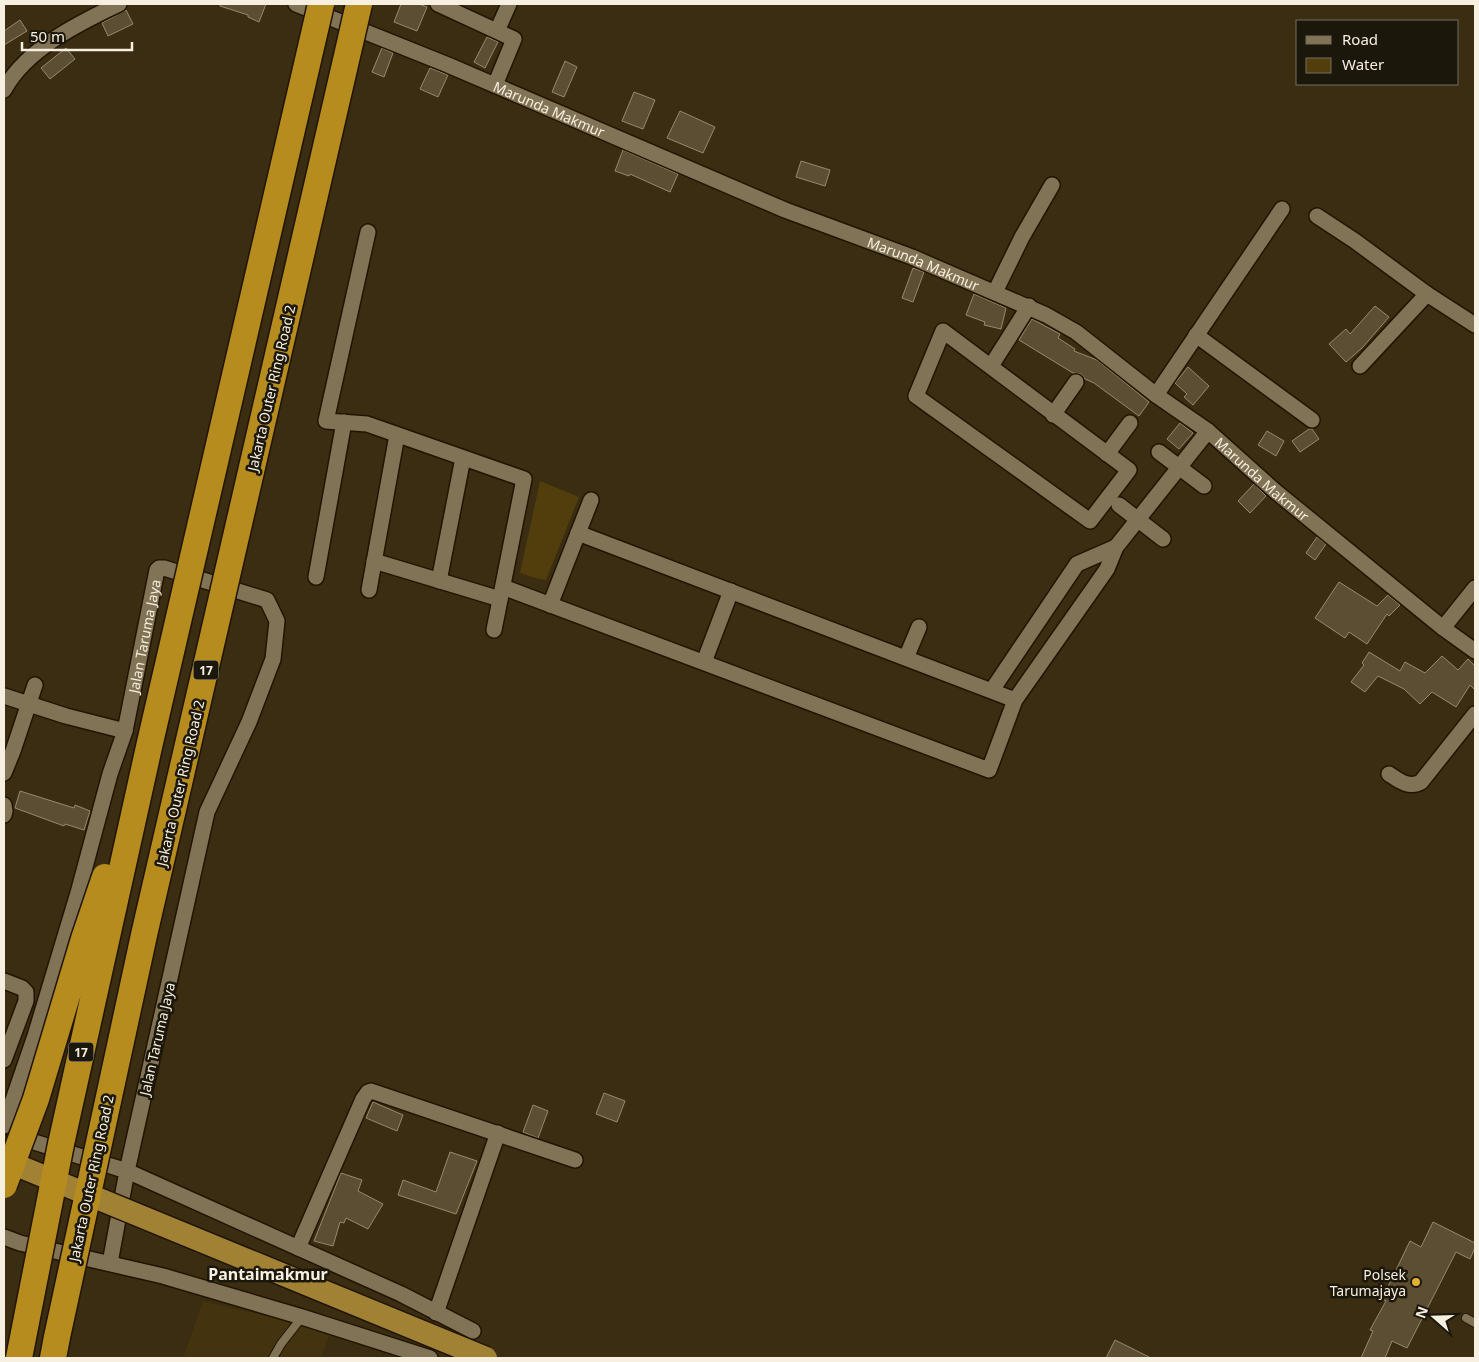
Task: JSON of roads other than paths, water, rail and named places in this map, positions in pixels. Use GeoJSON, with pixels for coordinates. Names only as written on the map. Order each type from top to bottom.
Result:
{"type":"FeatureCollection","features":[{"type":"Feature","properties":{"kind":"highway","name":"17"},"geometry":{"type":"LineString","coordinates":[[19,1358],[61,1144],[148,747],[320,4]]}},
{"type":"Feature","properties":{"kind":"highway","name":"Jakarta Outer Ring Road 2"},"geometry":{"type":"LineString","coordinates":[[55,1351],[144,935],[359,4]]}},
{"type":"Feature","properties":{"kind":"highway"},"geometry":{"type":"LineString","coordinates":[[4,1184],[36,1098],[84,939],[148,747]]}},
{"type":"Feature","properties":{"kind":"main road"},"geometry":{"type":"LineString","coordinates":[[4,1160],[486,1358]]}},
{"type":"Feature","properties":{"kind":"street"},"geometry":{"type":"LineString","coordinates":[[4,90],[9,80],[20,67],[56,38],[81,22],[119,4]]}},
{"type":"Feature","properties":{"kind":"street","name":"Marunda Makmur"},"geometry":{"type":"LineString","coordinates":[[296,4],[495,85],[785,210],[912,256],[1029,306],[1076,332],[1156,394],[1208,431],[1276,491],[1443,628],[1475,651]]}},
{"type":"Feature","properties":{"kind":"street"},"geometry":{"type":"LineString","coordinates":[[438,4],[514,39],[495,85]]}},
{"type":"Feature","properties":{"kind":"street"},"geometry":{"type":"LineString","coordinates":[[497,31],[509,4]]}},
{"type":"Feature","properties":{"kind":"street"},"geometry":{"type":"LineString","coordinates":[[995,292],[1022,237],[1052,185]]}},
{"type":"Feature","properties":{"kind":"street"},"geometry":{"type":"LineString","coordinates":[[1156,394],[1282,209]]}},
{"type":"Feature","properties":{"kind":"street"},"geometry":{"type":"LineString","coordinates":[[1316,216],[1355,241],[1427,294],[1475,325]]}},
{"type":"Feature","properties":{"kind":"street"},"geometry":{"type":"LineString","coordinates":[[368,232],[326,421],[367,424],[524,479],[494,630]]}},
{"type":"Feature","properties":{"kind":"street"},"geometry":{"type":"LineString","coordinates":[[1360,366],[1427,294]]}},
{"type":"Feature","properties":{"kind":"street"},"geometry":{"type":"LineString","coordinates":[[991,366],[1029,306]]}},
{"type":"Feature","properties":{"kind":"street"},"geometry":{"type":"LineString","coordinates":[[943,331],[991,366],[1053,415],[1129,470],[1090,521],[916,396],[943,331]]}},
{"type":"Feature","properties":{"kind":"street"},"geometry":{"type":"LineString","coordinates":[[1196,335],[1312,420]]}},
{"type":"Feature","properties":{"kind":"street"},"geometry":{"type":"LineString","coordinates":[[1053,415],[1076,382]]}},
{"type":"Feature","properties":{"kind":"street"},"geometry":{"type":"LineString","coordinates":[[316,577],[344,422]]}},
{"type":"Feature","properties":{"kind":"street"},"geometry":{"type":"LineString","coordinates":[[1107,454],[1130,423]]}},
{"type":"Feature","properties":{"kind":"street"},"geometry":{"type":"LineString","coordinates":[[374,561],[439,581],[550,605],[989,770],[1015,700],[1107,569],[1116,546],[1208,431]]}},
{"type":"Feature","properties":{"kind":"street"},"geometry":{"type":"LineString","coordinates":[[369,590],[397,435]]}},
{"type":"Feature","properties":{"kind":"street"},"geometry":{"type":"LineString","coordinates":[[1160,452],[1204,486]]}},
{"type":"Feature","properties":{"kind":"street"},"geometry":{"type":"LineString","coordinates":[[439,581],[463,458]]}},
{"type":"Feature","properties":{"kind":"street"},"geometry":{"type":"LineString","coordinates":[[550,605],[591,500]]}},
{"type":"Feature","properties":{"kind":"street"},"geometry":{"type":"LineString","coordinates":[[1119,505],[1163,539]]}},
{"type":"Feature","properties":{"kind":"street"},"geometry":{"type":"LineString","coordinates":[[578,534],[1015,700]]}},
{"type":"Feature","properties":{"kind":"street"},"geometry":{"type":"LineString","coordinates":[[992,690],[1077,564],[1116,546]]}},
{"type":"Feature","properties":{"kind":"street","name":"Jalan Taruma Jaya"},"geometry":{"type":"LineString","coordinates":[[4,1126],[35,1036],[78,894],[110,774],[125,731],[157,570],[164,568],[267,600],[277,621],[273,659],[249,722],[207,812],[127,1171],[110,1263]]}},
{"type":"Feature","properties":{"kind":"street"},"geometry":{"type":"LineString","coordinates":[[1443,628],[1475,588]]}},
{"type":"Feature","properties":{"kind":"street"},"geometry":{"type":"LineString","coordinates":[[704,662],[731,592]]}},
{"type":"Feature","properties":{"kind":"street"},"geometry":{"type":"LineString","coordinates":[[906,658],[919,627]]}},
{"type":"Feature","properties":{"kind":"street"},"geometry":{"type":"LineString","coordinates":[[4,773],[36,685]]}},
{"type":"Feature","properties":{"kind":"street"},"geometry":{"type":"LineString","coordinates":[[4,696],[66,716],[125,731]]}},
{"type":"Feature","properties":{"kind":"street"},"geometry":{"type":"LineString","coordinates":[[1389,774],[1400,782],[1411,785],[1421,782],[1475,714]]}},
{"type":"Feature","properties":{"kind":"street"},"geometry":{"type":"LineString","coordinates":[[4,805],[4,815]]}},
{"type":"Feature","properties":{"kind":"street"},"geometry":{"type":"LineString","coordinates":[[4,981],[22,988],[26,992],[26,1001],[4,1060]]}},
{"type":"Feature","properties":{"kind":"street"},"geometry":{"type":"LineString","coordinates":[[298,1248],[363,1099],[371,1091],[574,1160]]}},
{"type":"Feature","properties":{"kind":"street"},"geometry":{"type":"LineString","coordinates":[[4,1132],[127,1171],[401,1294],[472,1331]]}},
{"type":"Feature","properties":{"kind":"street"},"geometry":{"type":"LineString","coordinates":[[436,1313],[498,1134]]}},
{"type":"Feature","properties":{"kind":"street"},"geometry":{"type":"LineString","coordinates":[[4,1237],[20,1243],[163,1276],[302,1317],[408,1355],[430,1358]]}},
{"type":"Feature","properties":{"kind":"lane"},"geometry":{"type":"LineString","coordinates":[[273,1358],[281,1344],[302,1317]]}},
{"type":"Feature","properties":{"kind":"lane"},"geometry":{"type":"LineString","coordinates":[[1466,1318],[1475,1323]]}},
{"type":"Feature","properties":{"kind":"water"},"geometry":{"type":"Polygon","coordinates":[[[540,481],[579,497],[546,580],[520,573],[540,481]]]}},
{"type":"Feature","properties":{"kind":"place","name":"Polsek Tarumajaya"},"geometry":{"type":"Point","coordinates":[1416,1282]}},
{"type":"Feature","properties":{"kind":"district","name":"Pantaimakmur"},"geometry":{"type":"Point","coordinates":[268,1274]}}]}
